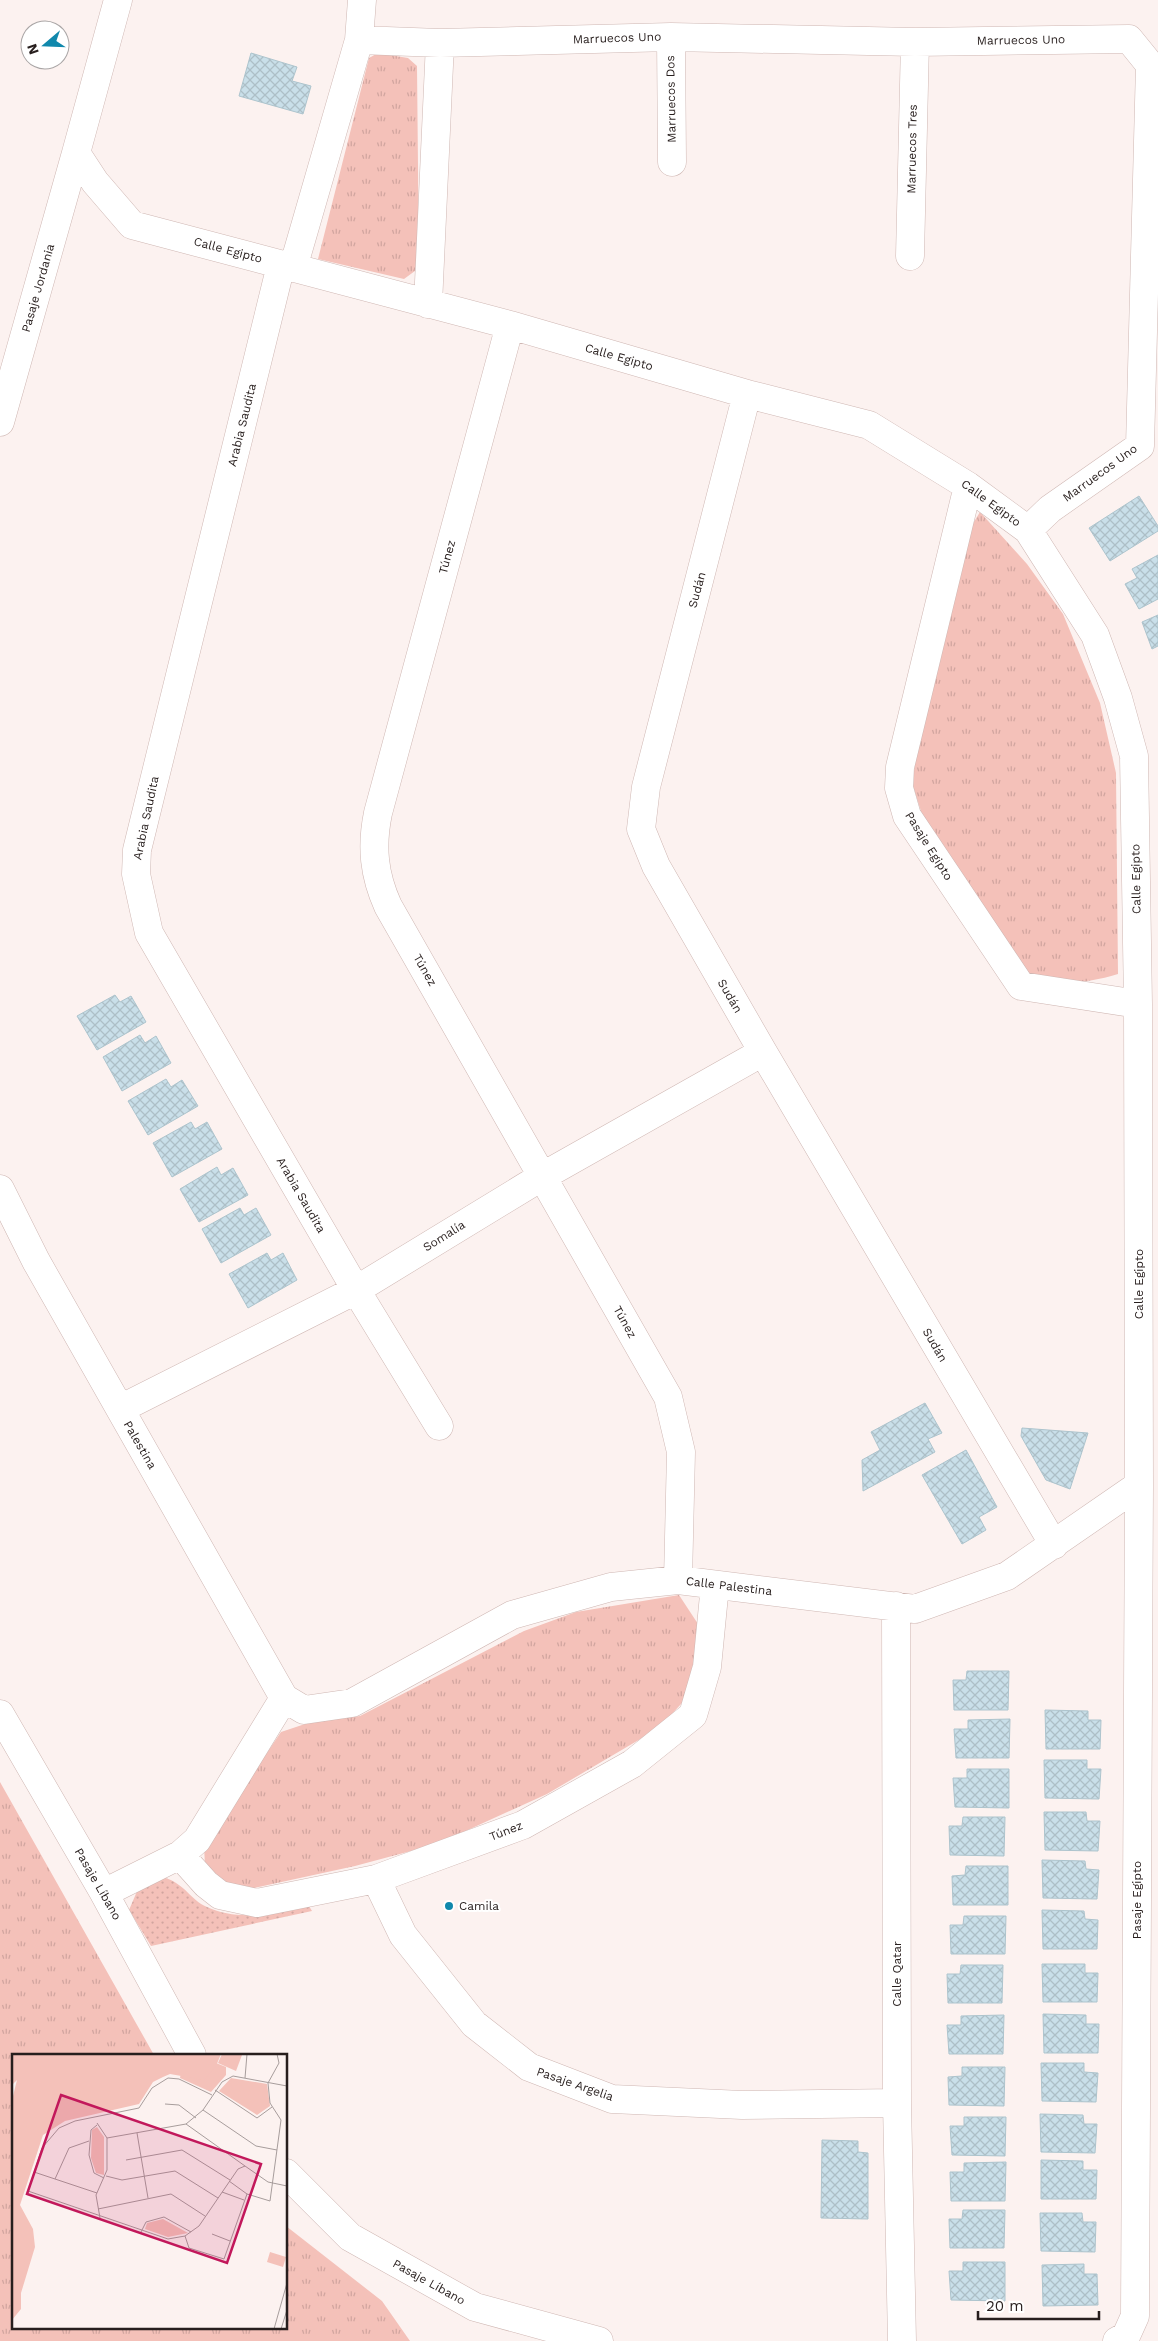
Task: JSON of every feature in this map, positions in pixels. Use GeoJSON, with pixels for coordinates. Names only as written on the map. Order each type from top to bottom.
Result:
{"type":"FeatureCollection","features":[{"type":"Feature","properties":{"kind":"street","name":"Pasaje Jordania"},"geometry":{"type":"LineString","coordinates":[[0,422],[118,0]]}},
{"type":"Feature","properties":{"kind":"street","name":"Arabia Saudita"},"geometry":{"type":"LineString","coordinates":[[362,0],[359,40],[287,267],[137,850],[136,874],[149,933],[356,1290],[440,1426]]}},
{"type":"Feature","properties":{"kind":"street","name":"Marruecos Uno"},"geometry":{"type":"LineString","coordinates":[[359,40],[440,43],[671,37],[915,42],[1129,39],[1150,65],[1140,446],[1050,509],[1028,530]]}},
{"type":"Feature","properties":{"kind":"street","name":"Marruecos Dos"},"geometry":{"type":"LineString","coordinates":[[671,37],[672,162]]}},
{"type":"Feature","properties":{"kind":"street","name":"Marruecos Tres"},"geometry":{"type":"LineString","coordinates":[[910,256],[915,42]]}},
{"type":"Feature","properties":{"kind":"street"},"geometry":{"type":"LineString","coordinates":[[428,304],[440,43]]}},
{"type":"Feature","properties":{"kind":"street","name":"Calle Egipto"},"geometry":{"type":"LineString","coordinates":[[76,154],[95,182],[132,225],[510,326],[746,394],[869,425],[968,486],[1028,530],[1095,635],[1118,698],[1134,756],[1138,1004],[1139,1485]]}},
{"type":"Feature","properties":{"kind":"street","name":"Túnez"},"geometry":{"type":"LineString","coordinates":[[510,326],[378,813],[373,849],[380,888],[388,906],[668,1397],[681,1452],[678,1580]]}},
{"type":"Feature","properties":{"kind":"street","name":"Sudán"},"geometry":{"type":"LineString","coordinates":[[746,394],[646,787],[641,829],[656,866],[762,1052],[1054,1544]]}},
{"type":"Feature","properties":{"kind":"street","name":"Pasaje Egipto"},"geometry":{"type":"LineString","coordinates":[[968,486],[900,767],[899,788],[907,816],[1021,986],[1138,1004]]}},
{"type":"Feature","properties":{"kind":"street","name":"Somalía"},"geometry":{"type":"LineString","coordinates":[[120,1409],[356,1290],[543,1176],[762,1052]]}},
{"type":"Feature","properties":{"kind":"street","name":"Palestina"},"geometry":{"type":"LineString","coordinates":[[0,1189],[36,1261],[284,1698]]}},
{"type":"Feature","properties":{"kind":"street","name":"Pasaje Egipto"},"geometry":{"type":"LineString","coordinates":[[1117,2341],[1126,2336],[1135,2316],[1139,1485]]}},
{"type":"Feature","properties":{"kind":"street","name":"Calle Palestina"},"geometry":{"type":"LineString","coordinates":[[284,1698],[304,1710],[352,1703],[512,1615],[612,1587],[678,1580],[915,1609],[1007,1576],[1139,1485]]}},
{"type":"Feature","properties":{"kind":"street","name":"Túnez"},"geometry":{"type":"LineString","coordinates":[[180,1855],[206,1884],[220,1895],[257,1903],[376,1879],[523,1825],[632,1764],[693,1715],[707,1667],[714,1585]]}},
{"type":"Feature","properties":{"kind":"street","name":"Calle Qatar"},"geometry":{"type":"LineString","coordinates":[[896,1606],[897,2104],[902,2341]]}},
{"type":"Feature","properties":{"kind":"street"},"geometry":{"type":"LineString","coordinates":[[104,1893],[180,1855],[197,1840],[284,1698]]}},
{"type":"Feature","properties":{"kind":"street","name":"Pasaje Líbano"},"geometry":{"type":"LineString","coordinates":[[0,1714],[104,1893],[191,2054]]}},
{"type":"Feature","properties":{"kind":"street","name":"Pasaje Argelia"},"geometry":{"type":"LineString","coordinates":[[376,1879],[403,1935],[474,2024],[529,2068],[612,2099],[742,2105],[897,2104]]}},
{"type":"Feature","properties":{"kind":"street","name":"Pasaje Líbano"},"geometry":{"type":"LineString","coordinates":[[288,2174],[350,2237],[475,2307],[599,2341]]}},
{"type":"Feature","properties":{"kind":"green space"},"geometry":{"type":"Polygon","coordinates":[[[378,53],[408,58],[417,66],[419,268],[404,279],[318,259],[369,58],[378,53]]]}},
{"type":"Feature","properties":{"kind":"green space"},"geometry":{"type":"Polygon","coordinates":[[[980,512],[1027,564],[1063,614],[1100,703],[1116,773],[1118,974],[1094,980],[1072,982],[1026,977],[925,824],[913,786],[916,743],[972,525],[980,512]]]}},
{"type":"Feature","properties":{"kind":"green space"},"geometry":{"type":"Polygon","coordinates":[[[679,1595],[700,1627],[692,1692],[659,1728],[547,1794],[437,1844],[355,1866],[250,1889],[227,1888],[205,1866],[204,1846],[281,1732],[308,1723],[360,1716],[524,1631],[576,1612],[679,1595]]]}},
{"type":"Feature","properties":{"kind":"green space"},"geometry":{"type":"Polygon","coordinates":[[[0,1782],[153,2054],[12,2054],[12,2328],[288,2328],[288,2228],[382,2301],[410,2341],[0,2341],[0,1782]]]}},
{"type":"Feature","properties":{"kind":"green space"},"geometry":{"type":"Polygon","coordinates":[[[163,1877],[183,1888],[201,1904],[219,1912],[258,1915],[309,1906],[312,1911],[151,1946],[129,1910],[138,1889],[163,1877]]]}},
{"type":"Feature","properties":{"kind":"building"},"geometry":{"type":"Polygon","coordinates":[[[251,53],[297,67],[292,81],[311,86],[303,114],[239,96],[251,53]]]}},
{"type":"Feature","properties":{"kind":"building"},"geometry":{"type":"Polygon","coordinates":[[[1139,496],[1158,526],[1158,531],[1110,561],[1089,528],[1139,496]]]}},
{"type":"Feature","properties":{"kind":"building"},"geometry":{"type":"Polygon","coordinates":[[[1158,555],[1158,599],[1139,609],[1125,584],[1137,578],[1132,569],[1158,555]]]}},
{"type":"Feature","properties":{"kind":"building"},"geometry":{"type":"Polygon","coordinates":[[[1158,615],[1158,646],[1152,649],[1142,622],[1158,615]]]}},
{"type":"Feature","properties":{"kind":"building"},"geometry":{"type":"Polygon","coordinates":[[[115,995],[120,1002],[131,996],[146,1022],[97,1050],[77,1016],[115,995]]]}},
{"type":"Feature","properties":{"kind":"building"},"geometry":{"type":"Polygon","coordinates":[[[140,1035],[145,1043],[156,1036],[171,1063],[122,1091],[103,1057],[140,1035]]]}},
{"type":"Feature","properties":{"kind":"building"},"geometry":{"type":"Polygon","coordinates":[[[166,1079],[171,1087],[182,1080],[198,1106],[148,1135],[128,1101],[166,1079]]]}},
{"type":"Feature","properties":{"kind":"building"},"geometry":{"type":"Polygon","coordinates":[[[191,1122],[195,1129],[207,1122],[222,1149],[172,1177],[153,1143],[191,1122]]]}},
{"type":"Feature","properties":{"kind":"building"},"geometry":{"type":"Polygon","coordinates":[[[217,1167],[221,1175],[233,1168],[248,1195],[199,1222],[180,1189],[217,1167]]]}},
{"type":"Feature","properties":{"kind":"building"},"geometry":{"type":"Polygon","coordinates":[[[240,1208],[244,1215],[256,1208],[271,1235],[221,1263],[202,1229],[240,1208]]]}},
{"type":"Feature","properties":{"kind":"building"},"geometry":{"type":"Polygon","coordinates":[[[267,1253],[271,1260],[283,1253],[297,1280],[248,1308],[229,1274],[267,1253]]]}},
{"type":"Feature","properties":{"kind":"building"},"geometry":{"type":"Polygon","coordinates":[[[925,1403],[942,1433],[928,1439],[935,1452],[863,1491],[862,1460],[880,1450],[871,1432],[925,1403]]]}},
{"type":"Feature","properties":{"kind":"building"},"geometry":{"type":"Polygon","coordinates":[[[1022,1428],[1088,1433],[1070,1489],[1046,1480],[1021,1436],[1022,1428]]]}},
{"type":"Feature","properties":{"kind":"building"},"geometry":{"type":"Polygon","coordinates":[[[966,1450],[997,1507],[979,1517],[986,1530],[962,1544],[922,1475],[966,1450]]]}},
{"type":"Feature","properties":{"kind":"building"},"geometry":{"type":"Polygon","coordinates":[[[967,1671],[1009,1671],[1008,1710],[954,1710],[953,1680],[966,1680],[967,1671]]]}},
{"type":"Feature","properties":{"kind":"building"},"geometry":{"type":"Polygon","coordinates":[[[1045,1710],[1088,1711],[1088,1720],[1101,1720],[1100,1749],[1046,1749],[1045,1710]]]}},
{"type":"Feature","properties":{"kind":"building"},"geometry":{"type":"Polygon","coordinates":[[[1010,1719],[1009,1758],[956,1758],[954,1729],[968,1729],[968,1720],[1010,1719]]]}},
{"type":"Feature","properties":{"kind":"building"},"geometry":{"type":"Polygon","coordinates":[[[1044,1760],[1087,1760],[1087,1769],[1101,1769],[1099,1799],[1045,1798],[1044,1760]]]}},
{"type":"Feature","properties":{"kind":"building"},"geometry":{"type":"Polygon","coordinates":[[[967,1769],[1009,1769],[1009,1808],[955,1807],[953,1778],[967,1778],[967,1769]]]}},
{"type":"Feature","properties":{"kind":"building"},"geometry":{"type":"Polygon","coordinates":[[[1044,1812],[1086,1812],[1087,1821],[1100,1821],[1098,1851],[1045,1850],[1044,1812]]]}},
{"type":"Feature","properties":{"kind":"building"},"geometry":{"type":"Polygon","coordinates":[[[963,1817],[1005,1817],[1004,1856],[950,1855],[949,1826],[962,1826],[963,1817]]]}},
{"type":"Feature","properties":{"kind":"building"},"geometry":{"type":"Polygon","coordinates":[[[1042,1860],[1085,1861],[1086,1869],[1099,1870],[1097,1899],[1043,1898],[1042,1860]]]}},
{"type":"Feature","properties":{"kind":"building"},"geometry":{"type":"Polygon","coordinates":[[[966,1866],[1008,1866],[1008,1905],[953,1905],[952,1876],[965,1875],[966,1866]]]}},
{"type":"Feature","properties":{"kind":"building"},"geometry":{"type":"Polygon","coordinates":[[[1042,1910],[1084,1911],[1085,1919],[1098,1920],[1097,1949],[1043,1949],[1042,1910]]]}},
{"type":"Feature","properties":{"kind":"building"},"geometry":{"type":"Polygon","coordinates":[[[964,1916],[1006,1916],[1005,1954],[951,1954],[950,1925],[963,1925],[964,1916]]]}},
{"type":"Feature","properties":{"kind":"building"},"geometry":{"type":"Polygon","coordinates":[[[1042,1964],[1085,1964],[1085,1973],[1098,1973],[1097,2002],[1043,2002],[1042,1964]]]}},
{"type":"Feature","properties":{"kind":"building"},"geometry":{"type":"Polygon","coordinates":[[[961,1965],[1003,1965],[1002,2003],[948,2003],[947,1974],[960,1974],[961,1965]]]}},
{"type":"Feature","properties":{"kind":"building"},"geometry":{"type":"Polygon","coordinates":[[[1043,2014],[1086,2015],[1086,2024],[1099,2024],[1098,2053],[1044,2053],[1043,2014]]]}},
{"type":"Feature","properties":{"kind":"building"},"geometry":{"type":"Polygon","coordinates":[[[1004,2015],[1003,2054],[949,2054],[947,2025],[961,2025],[961,2016],[1004,2015]]]}},
{"type":"Feature","properties":{"kind":"building"},"geometry":{"type":"Polygon","coordinates":[[[1041,2063],[1084,2063],[1084,2072],[1098,2073],[1096,2102],[1042,2101],[1041,2063]]]}},
{"type":"Feature","properties":{"kind":"building"},"geometry":{"type":"Polygon","coordinates":[[[962,2067],[1005,2067],[1004,2106],[949,2105],[948,2077],[962,2076],[962,2067]]]}},
{"type":"Feature","properties":{"kind":"building"},"geometry":{"type":"Polygon","coordinates":[[[1040,2114],[1083,2115],[1084,2124],[1097,2124],[1095,2153],[1041,2152],[1040,2114]]]}},
{"type":"Feature","properties":{"kind":"building"},"geometry":{"type":"Polygon","coordinates":[[[964,2117],[1006,2117],[1005,2156],[952,2155],[950,2126],[964,2126],[964,2117]]]}},
{"type":"Feature","properties":{"kind":"building"},"geometry":{"type":"Polygon","coordinates":[[[822,2140],[858,2141],[858,2152],[868,2153],[868,2219],[821,2218],[822,2140]]]}},
{"type":"Feature","properties":{"kind":"building"},"geometry":{"type":"Polygon","coordinates":[[[1041,2160],[1083,2161],[1083,2170],[1097,2170],[1096,2199],[1041,2199],[1041,2160]]]}},
{"type":"Feature","properties":{"kind":"building"},"geometry":{"type":"Polygon","coordinates":[[[1006,2162],[1005,2201],[951,2201],[950,2172],[964,2172],[964,2163],[1006,2162]]]}},
{"type":"Feature","properties":{"kind":"building"},"geometry":{"type":"Polygon","coordinates":[[[963,2210],[1005,2210],[1004,2248],[950,2248],[949,2219],[962,2219],[963,2210]]]}},
{"type":"Feature","properties":{"kind":"building"},"geometry":{"type":"Polygon","coordinates":[[[1040,2213],[1082,2213],[1083,2222],[1096,2222],[1095,2252],[1041,2251],[1040,2213]]]}},
{"type":"Feature","properties":{"kind":"building"},"geometry":{"type":"Polygon","coordinates":[[[963,2262],[1005,2262],[1005,2301],[951,2300],[949,2271],[963,2271],[963,2262]]]}},
{"type":"Feature","properties":{"kind":"building"},"geometry":{"type":"Polygon","coordinates":[[[1084,2264],[1084,2274],[1097,2274],[1098,2305],[1043,2306],[1042,2265],[1084,2264]]]}},
{"type":"Feature","properties":{"kind":"place","name":"Camila"},"geometry":{"type":"Point","coordinates":[449,1906]}}]}
